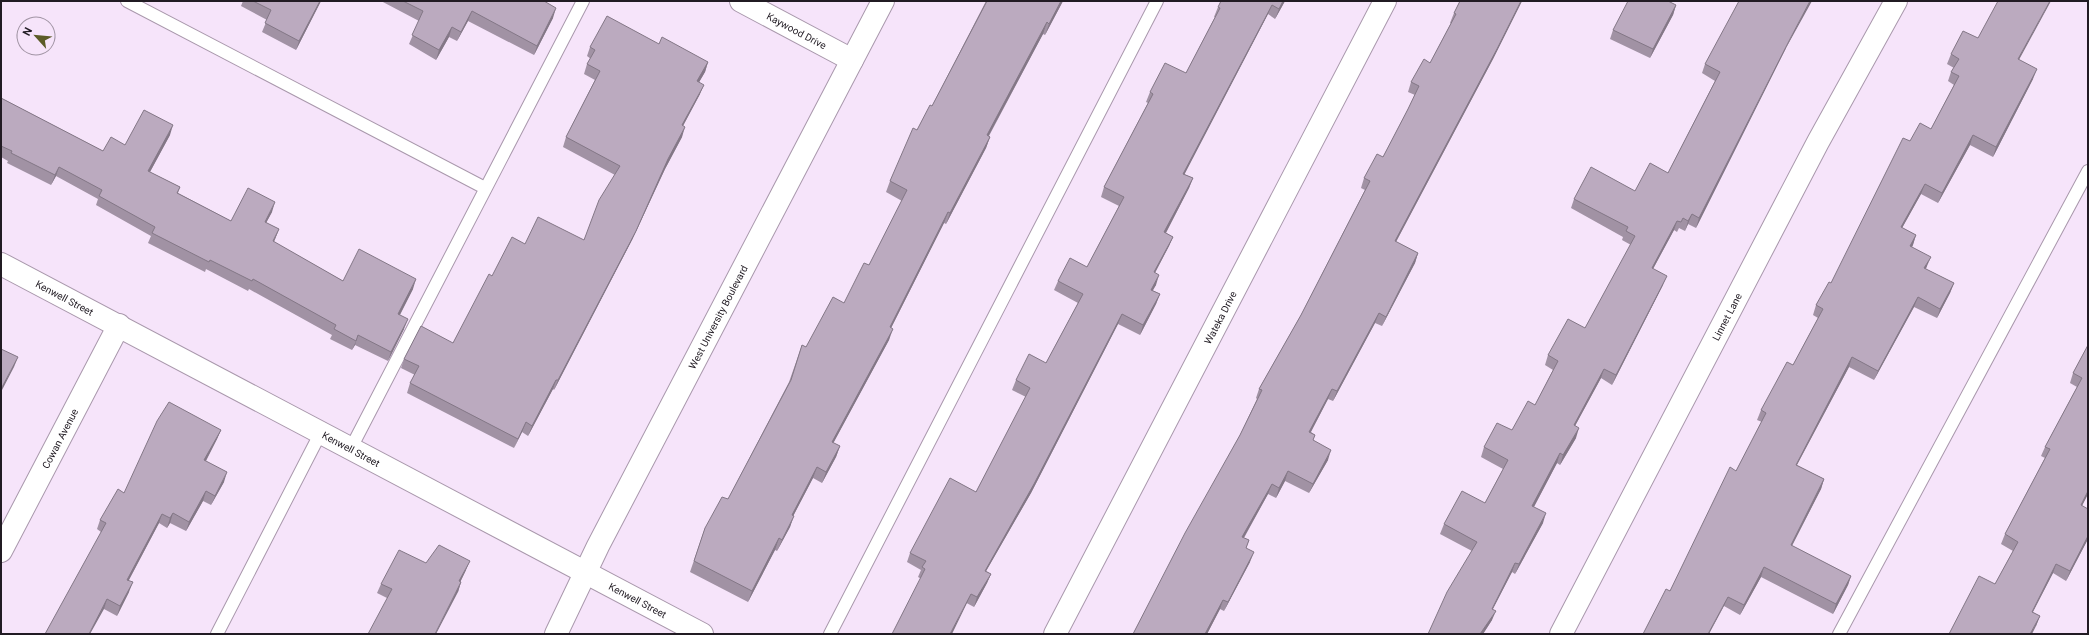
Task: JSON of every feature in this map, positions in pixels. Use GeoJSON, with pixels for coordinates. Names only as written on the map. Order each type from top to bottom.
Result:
{"type":"FeatureCollection","features":[{"type":"Feature","properties":{"kind":"street","name":"Kaywood Drive"},"geometry":{"type":"LineString","coordinates":[[741,1],[852,60]]}},
{"type":"Feature","properties":{"kind":"street","name":"West University Boulevard"},"geometry":{"type":"LineString","coordinates":[[556,634],[584,572],[883,1]]}},
{"type":"Feature","properties":{"kind":"street","name":"Wateka Drive"},"geometry":{"type":"LineString","coordinates":[[1055,634],[1385,1]]}},
{"type":"Feature","properties":{"kind":"street","name":"Linnet Lane"},"geometry":{"type":"LineString","coordinates":[[1561,634],[1818,142],[1896,1]]}},
{"type":"Feature","properties":{"kind":"street","name":"Kenwell Street"},"geometry":{"type":"LineString","coordinates":[[1,264],[119,325],[350,450],[702,634]]}},
{"type":"Feature","properties":{"kind":"street","name":"Cowan Avenue"},"geometry":{"type":"LineString","coordinates":[[1,551],[119,325]]}},
{"type":"Feature","properties":{"kind":"lane"},"geometry":{"type":"LineString","coordinates":[[127,1],[485,188]]}},
{"type":"Feature","properties":{"kind":"lane"},"geometry":{"type":"LineString","coordinates":[[350,450],[583,1]]}},
{"type":"Feature","properties":{"kind":"lane"},"geometry":{"type":"LineString","coordinates":[[830,634],[1157,1]]}},
{"type":"Feature","properties":{"kind":"lane"},"geometry":{"type":"LineString","coordinates":[[1839,634],[2088,171]]}},
{"type":"Feature","properties":{"kind":"lane"},"geometry":{"type":"LineString","coordinates":[[217,634],[320,434]]}},
{"type":"Feature","properties":{"kind":"building"},"geometry":{"type":"Polygon","coordinates":[[[253,1],[320,1],[299,41],[265,23],[271,10],[253,1]]]}},
{"type":"Feature","properties":{"kind":"building"},"geometry":{"type":"Polygon","coordinates":[[[403,1],[544,1],[556,8],[537,46],[472,11],[461,32],[452,27],[439,50],[412,35],[423,11],[403,1]]]}},
{"type":"Feature","properties":{"kind":"building"},"geometry":{"type":"Polygon","coordinates":[[[987,1],[1061,1],[1049,24],[1047,22],[987,135],[990,137],[950,213],[948,212],[890,327],[893,329],[832,442],[840,446],[826,472],[817,467],[792,515],[794,516],[782,540],[779,538],[752,591],[694,561],[705,528],[722,497],[728,499],[791,380],[802,345],[806,347],[833,297],[844,303],[864,263],[869,265],[907,190],[890,181],[913,128],[917,130],[930,105],[932,106],[987,1]]]}},
{"type":"Feature","properties":{"kind":"building"},"geometry":{"type":"Polygon","coordinates":[[[1221,1],[1283,1],[1279,9],[1272,5],[1183,174],[1193,178],[1164,232],[1173,237],[1154,272],[1159,275],[1151,290],[1160,294],[1143,325],[1122,314],[1034,484],[985,571],[991,574],[977,597],[971,594],[950,634],[892,634],[925,569],[922,567],[926,561],[910,553],[950,478],[976,492],[1030,388],[1016,380],[1029,354],[1046,363],[1083,294],[1058,281],[1070,258],[1087,267],[1124,197],[1104,187],[1153,94],[1150,92],[1165,63],[1186,73],[1220,8],[1218,7],[1221,1]]]}},
{"type":"Feature","properties":{"kind":"building"},"geometry":{"type":"Polygon","coordinates":[[[1460,1],[1521,1],[1395,241],[1418,253],[1386,317],[1379,313],[1337,391],[1332,389],[1309,432],[1315,435],[1313,440],[1331,450],[1313,484],[1288,471],[1279,488],[1272,484],[1242,537],[1249,540],[1246,548],[1254,552],[1228,602],[1223,600],[1205,634],[1133,634],[1185,533],[1240,435],[1262,390],[1259,389],[1301,315],[1370,181],[1364,178],[1377,154],[1383,157],[1408,109],[1419,86],[1411,82],[1424,59],[1430,63],[1456,14],[1454,13],[1460,1]]]}},
{"type":"Feature","properties":{"kind":"building"},"geometry":{"type":"Polygon","coordinates":[[[1628,1],[1668,1],[1676,5],[1653,49],[1613,30],[1628,1]]]}},
{"type":"Feature","properties":{"kind":"building"},"geometry":{"type":"Polygon","coordinates":[[[1739,1],[1810,1],[1699,218],[1692,214],[1688,221],[1683,218],[1681,222],[1677,221],[1652,268],[1667,276],[1616,375],[1604,369],[1574,425],[1579,428],[1563,455],[1560,453],[1532,506],[1546,513],[1519,564],[1515,563],[1492,609],[1496,611],[1480,634],[1428,634],[1447,592],[1477,542],[1444,524],[1462,491],[1485,503],[1508,460],[1484,447],[1497,423],[1512,430],[1528,401],[1535,405],[1558,361],[1548,355],[1568,319],[1585,328],[1635,236],[1626,231],[1628,227],[1574,199],[1591,167],[1635,191],[1650,163],[1668,173],[1720,72],[1705,64],[1739,1]]]}},
{"type":"Feature","properties":{"kind":"building"},"geometry":{"type":"Polygon","coordinates":[[[1998,1],[2050,1],[2018,59],[2037,69],[1996,147],[1973,135],[1942,193],[1925,184],[1901,227],[1916,235],[1910,246],[1931,257],[1924,268],[1954,283],[1940,309],[1918,297],[1878,371],[1852,357],[1796,465],[1824,479],[1791,545],[1851,576],[1836,604],[1764,567],[1744,605],[1728,597],[1708,634],[1643,634],[1666,589],[1670,591],[1730,467],[1736,471],[1766,413],[1761,410],[1787,362],[1793,365],[1823,309],[1816,305],[1829,282],[1831,283],[1903,138],[1910,141],[1920,123],[1931,129],[1959,76],[1951,72],[1959,59],[1951,54],[1963,31],[1978,38],[1998,1]]]}},
{"type":"Feature","properties":{"kind":"building"},"geometry":{"type":"Polygon","coordinates":[[[607,16],[659,44],[662,37],[708,62],[697,81],[704,85],[682,125],[685,127],[668,159],[636,231],[558,380],[556,380],[532,426],[526,422],[518,439],[410,383],[419,366],[404,359],[421,326],[453,343],[489,274],[492,276],[512,237],[525,244],[538,217],[584,240],[599,200],[620,166],[566,137],[600,71],[587,64],[595,50],[590,47],[607,16]]]}},
{"type":"Feature","properties":{"kind":"building"},"geometry":{"type":"Polygon","coordinates":[[[1,98],[103,151],[111,137],[125,145],[144,110],[173,125],[148,171],[180,187],[177,193],[231,221],[248,188],[275,202],[265,222],[279,229],[273,241],[343,281],[359,249],[416,279],[398,314],[408,319],[391,352],[358,335],[356,341],[334,329],[336,325],[253,279],[252,281],[210,260],[209,262],[152,233],[155,227],[99,196],[102,190],[59,167],[55,175],[11,153],[12,151],[1,146],[1,98]]]}},
{"type":"Feature","properties":{"kind":"building"},"geometry":{"type":"Polygon","coordinates":[[[2088,345],[2088,491],[2081,505],[2088,509],[2088,536],[2070,571],[2056,564],[2032,612],[2040,616],[2030,634],[1949,634],[1979,576],[1995,584],[2018,542],[2005,534],[2050,449],[2045,447],[2082,378],[2073,373],[2088,345]]]}},
{"type":"Feature","properties":{"kind":"building"},"geometry":{"type":"Polygon","coordinates":[[[1,349],[18,357],[1,389],[1,349]]]}},
{"type":"Feature","properties":{"kind":"building"},"geometry":{"type":"Polygon","coordinates":[[[169,402],[221,430],[204,460],[227,472],[215,496],[206,491],[189,522],[173,513],[170,518],[162,514],[127,580],[133,582],[120,606],[107,599],[89,634],[45,634],[106,523],[100,520],[118,489],[124,493],[157,421],[169,402]]]}},
{"type":"Feature","properties":{"kind":"building"},"geometry":{"type":"Polygon","coordinates":[[[439,545],[470,561],[459,581],[461,582],[435,634],[368,634],[392,589],[381,584],[399,550],[426,563],[439,545]]]}}]}
